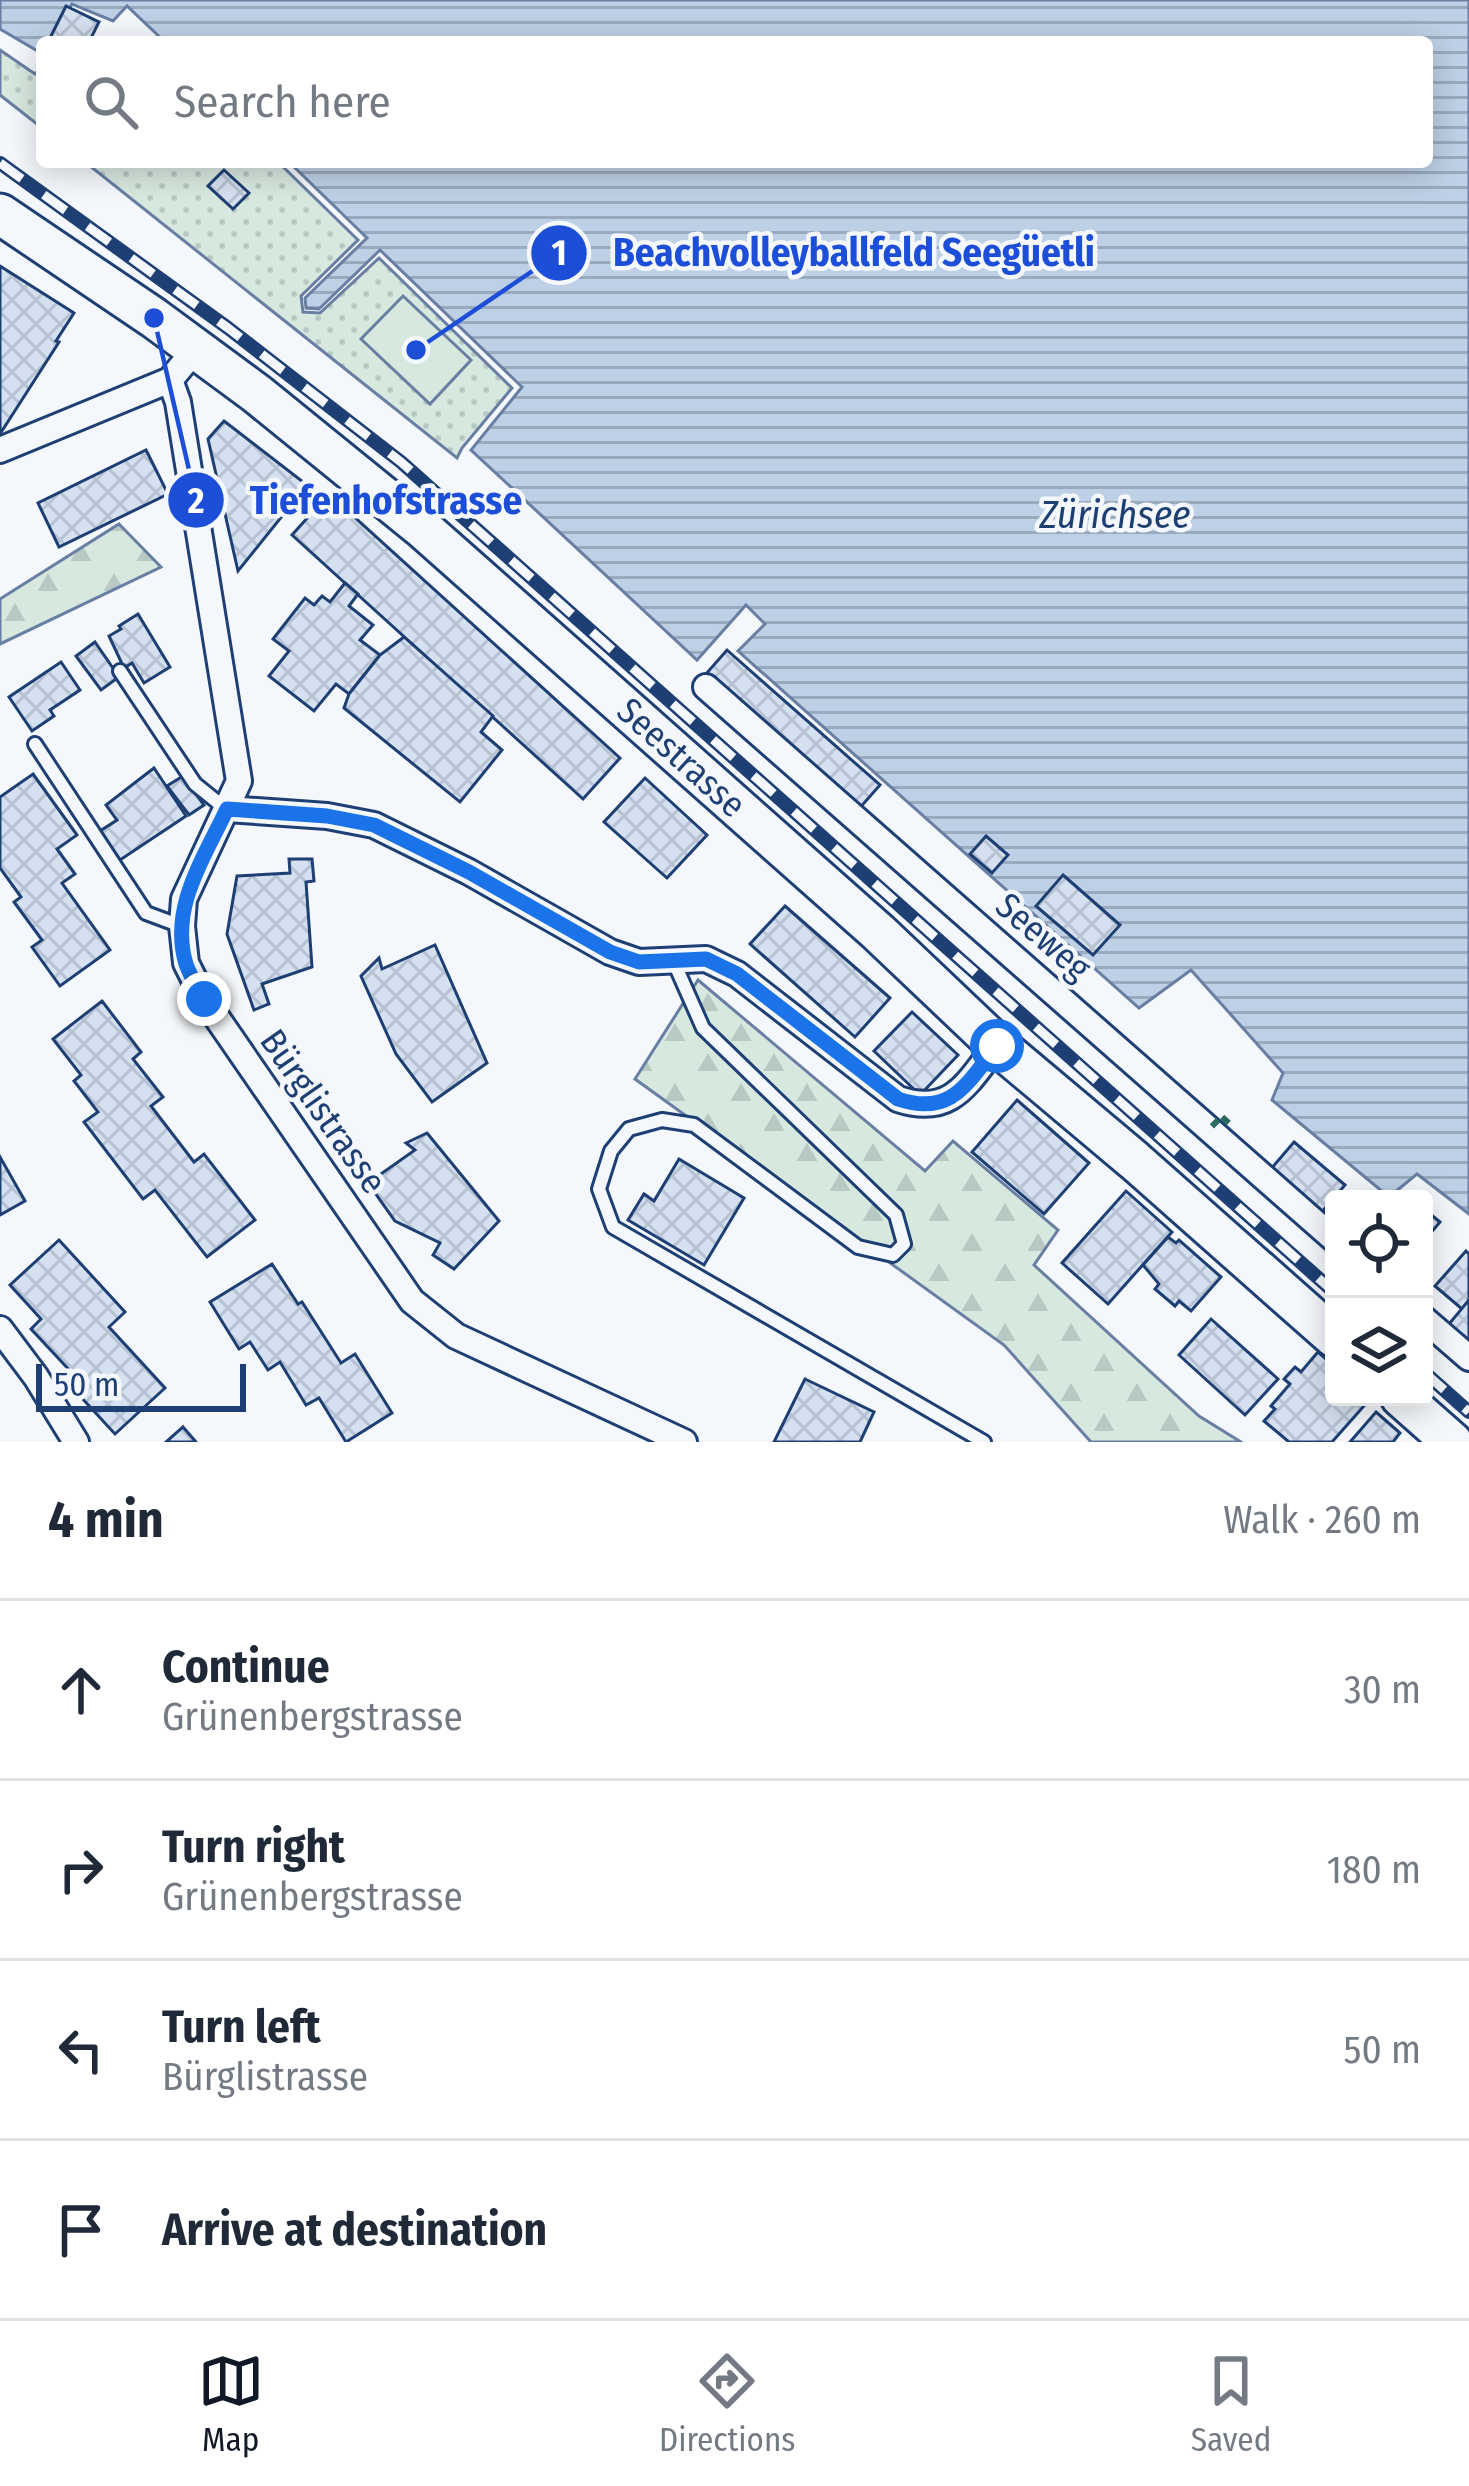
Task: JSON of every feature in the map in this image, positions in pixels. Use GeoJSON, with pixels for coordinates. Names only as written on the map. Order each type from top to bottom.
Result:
{"type":"FeatureCollection","features":[{"type":"Feature","properties":{"kind":"main road","name":"Seestrasse"},"geometry":{"type":"LineString","coordinates":[[0,214],[154,318],[183,365],[257,394],[422,527],[878,932],[997,1046],[1325,1329]]}},
{"type":"Feature","properties":{"kind":"main road"},"geometry":{"type":"LineString","coordinates":[[1411,1406],[1452,1442]]}},
{"type":"Feature","properties":{"kind":"street"},"geometry":{"type":"LineString","coordinates":[[0,450],[183,365]]}},
{"type":"Feature","properties":{"kind":"street","name":"Bürglistrasse"},"geometry":{"type":"LineString","coordinates":[[183,365],[178,402],[239,781],[184,899],[186,963],[204,999],[412,1301],[455,1336],[684,1442]]}},
{"type":"Feature","properties":{"kind":"street","name":"Seeweg"},"geometry":{"type":"LineString","coordinates":[[706,687],[1325,1231]]}},
{"type":"Feature","properties":{"kind":"street"},"geometry":{"type":"LineString","coordinates":[[227,809],[327,816],[374,825],[469,872],[610,952],[639,962],[706,959],[737,974],[898,1099],[914,1105],[950,1100],[997,1046]]}},
{"type":"Feature","properties":{"kind":"street"},"geometry":{"type":"LineString","coordinates":[[1433,1326],[1469,1358]]}},
{"type":"Feature","properties":{"kind":"street"},"geometry":{"type":"LineString","coordinates":[[0,1329],[76,1442]]}},
{"type":"Feature","properties":{"kind":"lane"},"geometry":{"type":"LineString","coordinates":[[120,670],[195,784],[227,809]]}},
{"type":"Feature","properties":{"kind":"lane"},"geometry":{"type":"LineString","coordinates":[[35,744],[146,913],[182,926]]}},
{"type":"Feature","properties":{"kind":"lane"},"geometry":{"type":"LineString","coordinates":[[673,960],[703,1028],[896,1215],[904,1244],[893,1255],[858,1246],[694,1125],[662,1120],[629,1130],[611,1151],[599,1189],[613,1227],[983,1442]]}},
{"type":"Feature","properties":{"kind":"green space"},"geometry":{"type":"Polygon","coordinates":[[[0,50],[36,73],[36,123],[0,95],[0,50]]]}},
{"type":"Feature","properties":{"kind":"green space"},"geometry":{"type":"Polygon","coordinates":[[[93,168],[284,168],[358,240],[301,296],[303,312],[320,313],[379,258],[512,388],[457,458],[93,168]]]}},
{"type":"Feature","properties":{"kind":"green space"},"geometry":{"type":"Polygon","coordinates":[[[403,296],[471,360],[430,404],[361,339],[403,296]]]}},
{"type":"Feature","properties":{"kind":"green space"},"geometry":{"type":"Polygon","coordinates":[[[119,524],[161,567],[0,644],[0,599],[119,524]]]}},
{"type":"Feature","properties":{"kind":"green space"},"geometry":{"type":"Polygon","coordinates":[[[698,980],[925,1171],[953,1141],[1058,1230],[1034,1265],[1199,1416],[1241,1442],[1091,1442],[1004,1345],[635,1079],[698,980]]]}},
{"type":"Feature","properties":{"kind":"water","name":"Zürichsee"},"geometry":{"type":"Polygon","coordinates":[[[0,0],[1469,0],[1469,1214],[1417,1174],[1398,1190],[1381,1190],[1272,1100],[1283,1073],[1191,970],[1139,1008],[738,651],[765,624],[746,605],[697,660],[471,450],[522,387],[380,250],[319,309],[306,308],[305,298],[367,238],[295,168],[1433,168],[1433,36],[159,36],[127,6],[113,21],[72,4],[52,36],[36,36],[36,50],[0,29],[0,0]]]}},
{"type":"Feature","properties":{"kind":"building"},"geometry":{"type":"Polygon","coordinates":[[[66,6],[99,22],[92,36],[51,36],[66,6]]]}},
{"type":"Feature","properties":{"kind":"building"},"geometry":{"type":"Polygon","coordinates":[[[224,170],[249,193],[233,209],[208,186],[224,170]]]}},
{"type":"Feature","properties":{"kind":"building"},"geometry":{"type":"Polygon","coordinates":[[[0,266],[74,313],[0,434],[0,266]]]}},
{"type":"Feature","properties":{"kind":"building"},"geometry":{"type":"Polygon","coordinates":[[[224,421],[307,485],[238,571],[208,439],[224,421]]]}},
{"type":"Feature","properties":{"kind":"building"},"geometry":{"type":"Polygon","coordinates":[[[146,450],[168,494],[59,547],[38,503],[146,450]]]}},
{"type":"Feature","properties":{"kind":"building"},"geometry":{"type":"Polygon","coordinates":[[[329,494],[620,758],[583,799],[292,535],[329,494]]]}},
{"type":"Feature","properties":{"kind":"building"},"geometry":{"type":"Polygon","coordinates":[[[345,583],[358,594],[349,606],[373,625],[360,640],[380,655],[349,694],[336,684],[314,711],[269,676],[289,651],[273,639],[305,598],[314,605],[322,596],[330,602],[345,583]]]}},
{"type":"Feature","properties":{"kind":"building"},"geometry":{"type":"Polygon","coordinates":[[[138,614],[170,667],[144,683],[132,663],[124,668],[109,636],[138,614]]]}},
{"type":"Feature","properties":{"kind":"building"},"geometry":{"type":"Polygon","coordinates":[[[404,637],[493,716],[481,732],[502,750],[460,802],[344,708],[349,694],[380,655],[404,637]]]}},
{"type":"Feature","properties":{"kind":"building"},"geometry":{"type":"Polygon","coordinates":[[[95,642],[119,677],[101,690],[76,656],[95,642]]]}},
{"type":"Feature","properties":{"kind":"building"},"geometry":{"type":"Polygon","coordinates":[[[727,650],[880,785],[858,810],[705,675],[727,650]]]}},
{"type":"Feature","properties":{"kind":"building"},"geometry":{"type":"Polygon","coordinates":[[[61,662],[80,690],[50,710],[54,716],[32,731],[9,697],[61,662]]]}},
{"type":"Feature","properties":{"kind":"building"},"geometry":{"type":"Polygon","coordinates":[[[154,768],[186,816],[120,860],[100,831],[117,820],[106,805],[154,768]]]}},
{"type":"Feature","properties":{"kind":"building"},"geometry":{"type":"Polygon","coordinates":[[[33,774],[77,835],[57,849],[75,874],[62,883],[110,950],[60,986],[32,947],[42,940],[14,902],[21,897],[0,868],[0,797],[33,774]]]}},
{"type":"Feature","properties":{"kind":"building"},"geometry":{"type":"Polygon","coordinates":[[[183,776],[204,805],[189,815],[167,786],[183,776]]]}},
{"type":"Feature","properties":{"kind":"building"},"geometry":{"type":"Polygon","coordinates":[[[645,778],[707,835],[667,878],[604,822],[645,778]]]}},
{"type":"Feature","properties":{"kind":"building"},"geometry":{"type":"Polygon","coordinates":[[[986,836],[1008,855],[992,873],[970,854],[986,836]]]}},
{"type":"Feature","properties":{"kind":"building"},"geometry":{"type":"Polygon","coordinates":[[[289,859],[312,859],[314,881],[306,882],[312,967],[262,984],[269,1004],[254,1010],[227,934],[237,876],[290,873],[289,859]]]}},
{"type":"Feature","properties":{"kind":"building"},"geometry":{"type":"Polygon","coordinates":[[[1063,875],[1120,925],[1093,955],[1036,906],[1063,875]]]}},
{"type":"Feature","properties":{"kind":"building"},"geometry":{"type":"Polygon","coordinates":[[[785,906],[890,998],[855,1037],[750,944],[785,906]]]}},
{"type":"Feature","properties":{"kind":"building"},"geometry":{"type":"Polygon","coordinates":[[[435,945],[487,1063],[432,1102],[396,1054],[361,976],[379,958],[382,969],[435,945]]]}},
{"type":"Feature","properties":{"kind":"building"},"geometry":{"type":"Polygon","coordinates":[[[102,1001],[141,1052],[133,1059],[163,1097],[151,1106],[194,1162],[204,1154],[255,1220],[207,1257],[155,1190],[143,1199],[84,1122],[98,1112],[74,1081],[81,1075],[53,1039],[102,1001]]]}},
{"type":"Feature","properties":{"kind":"building"},"geometry":{"type":"Polygon","coordinates":[[[912,1012],[958,1055],[920,1095],[874,1051],[912,1012]]]}},
{"type":"Feature","properties":{"kind":"building"},"geometry":{"type":"Polygon","coordinates":[[[1017,1100],[1089,1163],[1044,1214],[972,1152],[1017,1100]]]}},
{"type":"Feature","properties":{"kind":"building"},"geometry":{"type":"Polygon","coordinates":[[[427,1133],[499,1221],[454,1269],[433,1255],[440,1243],[395,1221],[368,1183],[415,1150],[406,1143],[427,1133]]]}},
{"type":"Feature","properties":{"kind":"building"},"geometry":{"type":"Polygon","coordinates":[[[1294,1142],[1345,1185],[1341,1190],[1325,1190],[1321,1213],[1270,1170],[1294,1142]]]}},
{"type":"Feature","properties":{"kind":"building"},"geometry":{"type":"Polygon","coordinates":[[[0,1157],[25,1201],[0,1215],[0,1157]]]}},
{"type":"Feature","properties":{"kind":"building"},"geometry":{"type":"Polygon","coordinates":[[[679,1159],[744,1198],[704,1265],[628,1220],[644,1194],[654,1201],[679,1159]]]}},
{"type":"Feature","properties":{"kind":"building"},"geometry":{"type":"Polygon","coordinates":[[[1126,1191],[1172,1232],[1108,1304],[1062,1263],[1126,1191]]]}},
{"type":"Feature","properties":{"kind":"building"},"geometry":{"type":"Polygon","coordinates":[[[1168,1237],[1176,1243],[1179,1240],[1221,1277],[1191,1311],[1179,1301],[1175,1306],[1155,1289],[1159,1284],[1143,1265],[1168,1237]]]}},
{"type":"Feature","properties":{"kind":"building"},"geometry":{"type":"Polygon","coordinates":[[[59,1240],[125,1312],[109,1327],[165,1388],[115,1434],[80,1396],[87,1389],[31,1329],[41,1319],[10,1285],[59,1240]]]}},
{"type":"Feature","properties":{"kind":"building"},"geometry":{"type":"Polygon","coordinates":[[[1466,1251],[1469,1300],[1462,1309],[1435,1286],[1466,1251]]]}},
{"type":"Feature","properties":{"kind":"building"},"geometry":{"type":"Polygon","coordinates":[[[272,1264],[341,1363],[355,1354],[392,1413],[346,1442],[319,1398],[306,1405],[280,1362],[268,1370],[250,1342],[239,1349],[210,1302],[272,1264]]]}},
{"type":"Feature","properties":{"kind":"building"},"geometry":{"type":"Polygon","coordinates":[[[1469,1300],[1469,1340],[1449,1324],[1469,1300]]]}},
{"type":"Feature","properties":{"kind":"building"},"geometry":{"type":"Polygon","coordinates":[[[1211,1319],[1278,1379],[1245,1415],[1179,1355],[1211,1319]]]}},
{"type":"Feature","properties":{"kind":"building"},"geometry":{"type":"Polygon","coordinates":[[[1318,1352],[1325,1358],[1325,1406],[1364,1406],[1332,1442],[1289,1442],[1264,1421],[1290,1384],[1284,1379],[1295,1367],[1301,1372],[1318,1352]]]}},
{"type":"Feature","properties":{"kind":"building"},"geometry":{"type":"Polygon","coordinates":[[[805,1379],[874,1412],[860,1442],[774,1442],[805,1379]]]}},
{"type":"Feature","properties":{"kind":"building"},"geometry":{"type":"Polygon","coordinates":[[[1376,1412],[1400,1433],[1393,1442],[1350,1442],[1376,1412]]]}},
{"type":"Feature","properties":{"kind":"building"},"geometry":{"type":"Polygon","coordinates":[[[183,1427],[196,1442],[166,1442],[183,1427]]]}},
{"type":"Feature","properties":{"kind":"railway"},"geometry":{"type":"LineString","coordinates":[[0,163],[228,328],[401,462],[1325,1284]]}},
{"type":"Feature","properties":{"kind":"railway"},"geometry":{"type":"LineString","coordinates":[[1433,1380],[1469,1412]]}},
{"type":"Feature","properties":{"kind":"hedge"},"geometry":{"type":"LineString","coordinates":[[1213,1121],[1219,1127],[1231,1114]]}},
{"type":"Feature","properties":{"kind":"place","name":"Tiefenhofstrasse"},"geometry":{"type":"Point","coordinates":[154,318]}},
{"type":"Feature","properties":{"kind":"place","name":"Beachvolleyballfeld Seegüetli"},"geometry":{"type":"Point","coordinates":[416,350]}},
{"type":"Feature","properties":{"kind":"route"},"geometry":{"type":"LineString","coordinates":[[204,999],[186,963],[184,899],[227,809],[327,816],[374,825],[469,872],[610,952],[639,962],[706,959],[737,974],[898,1099],[914,1105],[950,1100],[997,1046]]}}]}
